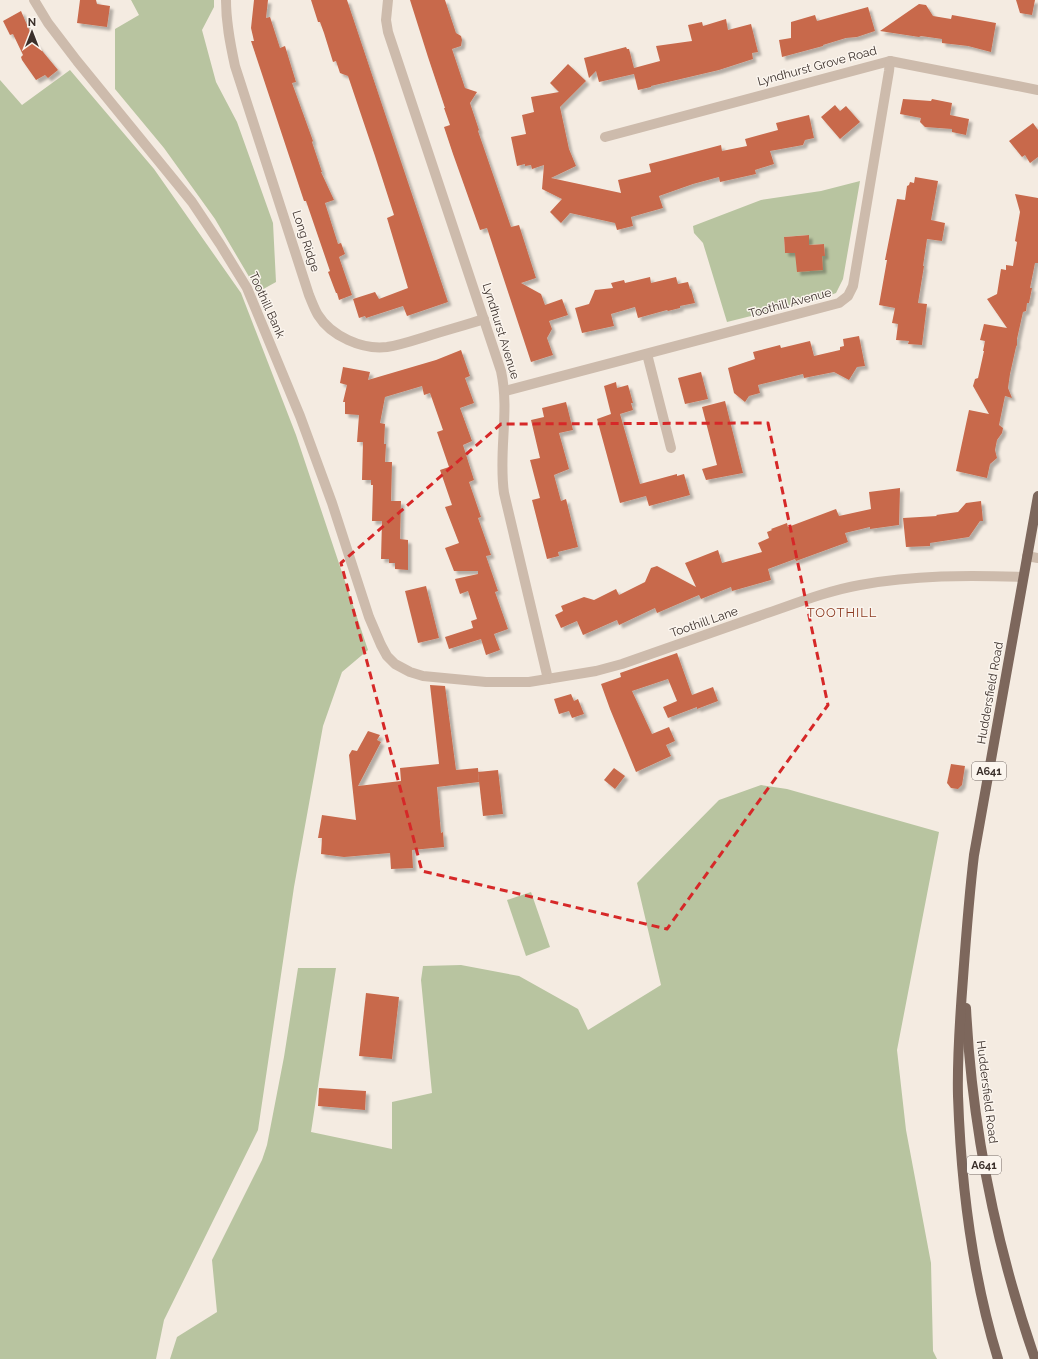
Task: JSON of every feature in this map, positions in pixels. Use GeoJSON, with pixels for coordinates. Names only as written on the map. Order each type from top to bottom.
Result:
{"type":"FeatureCollection","features":[{"type":"Feature","properties":{"kind":"main road","name":"Huddersfield Road"},"geometry":{"type":"LineString","coordinates":[[998,1359],[980,1287],[968,1223],[961,1160],[958,1088],[959,1031],[974,855],[1038,496]]}},
{"type":"Feature","properties":{"kind":"main road","name":"Huddersfield Road"},"geometry":{"type":"LineString","coordinates":[[964,966],[969,1054],[975,1109],[987,1180],[1002,1250],[1021,1320],[1035,1359]]}},
{"type":"Feature","properties":{"kind":"street","name":"Toothill Bank"},"geometry":{"type":"LineString","coordinates":[[34,0],[48,23],[77,61],[192,202],[247,288],[300,416],[332,503],[368,617],[387,656],[395,664]]}},
{"type":"Feature","properties":{"kind":"street","name":"Long Ridge"},"geometry":{"type":"LineString","coordinates":[[226,0],[226,24],[236,66],[309,295],[314,309],[324,323],[336,333],[364,346],[387,347],[484,319]]}},
{"type":"Feature","properties":{"kind":"street","name":"Lyndhurst Avenue"},"geometry":{"type":"LineString","coordinates":[[388,0],[386,20],[388,32],[499,362],[505,391],[506,406],[502,466],[504,493],[548,679]]}},
{"type":"Feature","properties":{"kind":"street","name":"Lyndhurst Grove Road"},"geometry":{"type":"LineString","coordinates":[[606,137],[890,61],[1038,90]]}},
{"type":"Feature","properties":{"kind":"street","name":"Toothill Avenue"},"geometry":{"type":"LineString","coordinates":[[505,391],[839,304],[848,296],[853,286],[890,71],[890,61]]}},
{"type":"Feature","properties":{"kind":"street"},"geometry":{"type":"LineString","coordinates":[[647,354],[671,448]]}},
{"type":"Feature","properties":{"kind":"street"},"geometry":{"type":"LineString","coordinates":[[1027,556],[1038,558]]}},
{"type":"Feature","properties":{"kind":"street","name":"Toothill Lane"},"geometry":{"type":"LineString","coordinates":[[395,664],[410,672],[423,676],[469,681],[508,683],[548,679],[596,671],[622,664],[788,606],[858,585],[923,576],[1023,577]]}},
{"type":"Feature","properties":{"kind":"highlighted area"},"geometry":{"type":"Polygon","coordinates":[[[768,423],[828,705],[667,929],[422,871],[341,563],[501,424],[768,423]]]}},
{"type":"Feature","properties":{"kind":"green space"},"geometry":{"type":"Polygon","coordinates":[[[131,0],[214,0],[214,7],[202,30],[216,82],[237,122],[273,223],[276,282],[258,292],[215,219],[164,148],[115,89],[115,29],[139,15],[131,0]]]}},
{"type":"Feature","properties":{"kind":"green space"},"geometry":{"type":"Polygon","coordinates":[[[70,70],[154,169],[241,293],[296,435],[368,650],[342,672],[323,726],[294,887],[258,1130],[164,1320],[156,1359],[0,1359],[0,80],[22,105],[70,70]]]}},
{"type":"Feature","properties":{"kind":"green space"},"geometry":{"type":"Polygon","coordinates":[[[860,181],[843,279],[836,293],[820,299],[727,322],[703,243],[694,233],[693,226],[761,200],[821,191],[860,181]],[[808,235],[784,237],[785,253],[825,256],[824,244],[809,245],[808,235]]]}},
{"type":"Feature","properties":{"kind":"green space"},"geometry":{"type":"Polygon","coordinates":[[[761,785],[787,789],[939,832],[897,1050],[906,1130],[931,1263],[933,1351],[937,1359],[170,1359],[177,1337],[217,1312],[212,1260],[262,1160],[267,1145],[284,1057],[298,968],[336,968],[311,1132],[392,1149],[392,1102],[432,1093],[421,980],[423,966],[461,965],[519,976],[578,1009],[588,1030],[661,985],[637,883],[719,800],[761,785]]]}},
{"type":"Feature","properties":{"kind":"green space"},"geometry":{"type":"Polygon","coordinates":[[[531,892],[550,947],[526,956],[507,900],[531,892]]]}},
{"type":"Feature","properties":{"kind":"building"},"geometry":{"type":"Polygon","coordinates":[[[80,0],[96,0],[97,4],[110,6],[107,27],[77,23],[80,0]]]}},
{"type":"Feature","properties":{"kind":"building"},"geometry":{"type":"Polygon","coordinates":[[[254,0],[268,0],[266,18],[270,17],[280,48],[285,46],[296,82],[292,83],[313,141],[312,142],[321,172],[334,200],[325,203],[338,244],[341,243],[345,254],[339,257],[352,295],[339,300],[328,272],[330,271],[306,201],[304,201],[251,41],[254,41],[251,28],[254,0]]]}},
{"type":"Feature","properties":{"kind":"building"},"geometry":{"type":"Polygon","coordinates":[[[311,0],[347,0],[448,302],[407,316],[403,306],[366,318],[365,316],[359,318],[353,299],[375,292],[379,299],[408,288],[387,218],[394,215],[375,156],[348,76],[340,73],[336,61],[333,62],[324,33],[320,22],[318,22],[311,0]]]}},
{"type":"Feature","properties":{"kind":"building"},"geometry":{"type":"Polygon","coordinates":[[[410,0],[445,0],[456,33],[461,36],[461,46],[452,49],[465,88],[477,92],[470,103],[479,130],[478,131],[511,227],[519,225],[536,278],[521,283],[541,294],[545,305],[562,299],[568,315],[549,321],[552,329],[547,338],[553,355],[531,362],[487,228],[480,230],[453,154],[444,127],[450,125],[410,0]]]}},
{"type":"Feature","properties":{"kind":"building"},"geometry":{"type":"Polygon","coordinates":[[[1016,0],[1035,0],[1032,15],[1020,13],[1016,0]]]}},
{"type":"Feature","properties":{"kind":"building"},"geometry":{"type":"Polygon","coordinates":[[[919,4],[926,5],[933,16],[951,19],[952,15],[996,23],[991,52],[968,46],[942,43],[942,39],[880,31],[919,4]]]}},
{"type":"Feature","properties":{"kind":"building"},"geometry":{"type":"Polygon","coordinates":[[[868,7],[875,31],[782,57],[779,40],[791,38],[791,22],[815,15],[817,21],[868,7]]]}},
{"type":"Feature","properties":{"kind":"building"},"geometry":{"type":"Polygon","coordinates":[[[21,11],[34,41],[58,70],[48,78],[45,75],[36,80],[22,60],[21,57],[23,55],[13,34],[10,35],[3,21],[21,11]]]}},
{"type":"Feature","properties":{"kind":"building"},"geometry":{"type":"Polygon","coordinates":[[[726,19],[728,30],[751,24],[758,52],[752,53],[753,59],[719,70],[638,90],[634,74],[599,82],[596,71],[589,78],[584,58],[626,47],[629,49],[634,68],[660,61],[656,46],[692,41],[688,25],[702,22],[703,26],[726,19]]]}},
{"type":"Feature","properties":{"kind":"building"},"geometry":{"type":"Polygon","coordinates":[[[568,64],[586,81],[560,107],[569,149],[576,166],[551,178],[621,193],[618,180],[651,172],[649,164],[721,145],[722,151],[747,146],[745,139],[778,130],[776,123],[809,115],[814,138],[805,140],[803,145],[770,151],[774,164],[755,170],[756,174],[720,182],[719,177],[659,196],[663,208],[631,217],[633,226],[617,230],[615,223],[570,213],[561,223],[550,212],[562,199],[542,189],[544,165],[532,169],[531,165],[525,166],[525,164],[517,166],[511,137],[526,134],[522,115],[534,112],[531,97],[559,92],[550,83],[568,64]]]}},
{"type":"Feature","properties":{"kind":"building"},"geometry":{"type":"Polygon","coordinates":[[[903,99],[931,101],[932,99],[952,103],[950,115],[969,119],[966,135],[952,132],[952,129],[925,127],[920,122],[921,118],[900,114],[903,99]]]}},
{"type":"Feature","properties":{"kind":"building"},"geometry":{"type":"Polygon","coordinates":[[[835,105],[840,111],[846,106],[860,122],[840,139],[821,117],[835,105]]]}},
{"type":"Feature","properties":{"kind":"building"},"geometry":{"type":"Polygon","coordinates":[[[1033,123],[1038,130],[1038,157],[1030,163],[1025,155],[1022,157],[1009,141],[1033,123]]]}},
{"type":"Feature","properties":{"kind":"building"},"geometry":{"type":"Polygon","coordinates":[[[915,177],[938,181],[931,220],[945,223],[942,241],[927,239],[918,303],[927,304],[922,345],[908,344],[909,341],[896,340],[898,324],[892,323],[895,308],[879,305],[887,260],[885,260],[897,199],[905,200],[907,186],[910,182],[914,183],[915,177]]]}},
{"type":"Feature","properties":{"kind":"building"},"geometry":{"type":"Polygon","coordinates":[[[1015,194],[1038,198],[1038,263],[1035,263],[1030,288],[1032,288],[1029,303],[1027,303],[1026,311],[1023,312],[1010,374],[1008,388],[1012,398],[1005,396],[999,425],[1003,428],[1002,433],[997,440],[995,450],[997,458],[990,464],[987,478],[956,471],[969,410],[989,414],[973,386],[975,379],[978,378],[984,351],[985,341],[980,340],[984,324],[1007,328],[987,299],[997,294],[1001,269],[1006,270],[1006,265],[1013,266],[1017,242],[1015,241],[1020,212],[1015,194]]]}},
{"type":"Feature","properties":{"kind":"building"},"geometry":{"type":"Polygon","coordinates":[[[809,235],[809,245],[824,244],[825,256],[822,256],[823,270],[797,272],[795,253],[785,253],[784,237],[809,235]]]}},
{"type":"Feature","properties":{"kind":"building"},"geometry":{"type":"Polygon","coordinates":[[[650,277],[651,283],[676,277],[678,284],[688,282],[695,303],[638,318],[635,307],[611,314],[614,326],[582,333],[575,308],[589,304],[595,290],[613,288],[611,283],[624,280],[625,283],[650,277]]]}},
{"type":"Feature","properties":{"kind":"building"},"geometry":{"type":"Polygon","coordinates":[[[859,336],[865,366],[857,367],[849,380],[834,372],[804,378],[803,374],[758,385],[760,393],[749,396],[745,402],[734,393],[728,368],[755,359],[753,352],[780,345],[781,348],[810,341],[814,356],[840,350],[840,347],[844,346],[843,339],[859,336]]]}},
{"type":"Feature","properties":{"kind":"building"},"geometry":{"type":"Polygon","coordinates":[[[461,350],[470,376],[465,378],[474,403],[460,408],[472,441],[463,445],[474,480],[469,482],[481,517],[478,518],[491,555],[486,556],[498,591],[495,592],[508,629],[494,634],[500,650],[486,655],[481,639],[449,649],[445,637],[473,628],[471,621],[477,619],[468,591],[460,594],[455,579],[478,574],[478,571],[454,571],[445,548],[459,543],[445,507],[452,505],[440,470],[449,467],[437,432],[443,430],[430,393],[424,395],[422,386],[385,397],[380,423],[385,424],[385,462],[392,462],[391,501],[401,501],[400,539],[408,540],[408,570],[395,569],[395,563],[389,563],[389,559],[381,559],[382,521],[372,521],[373,485],[371,485],[371,480],[362,480],[363,442],[357,442],[359,415],[345,414],[345,402],[343,402],[347,385],[340,383],[343,367],[370,372],[368,380],[436,360],[461,350]]]}},
{"type":"Feature","properties":{"kind":"building"},"geometry":{"type":"Polygon","coordinates":[[[701,372],[708,399],[685,404],[678,378],[701,372]]]}},
{"type":"Feature","properties":{"kind":"building"},"geometry":{"type":"Polygon","coordinates":[[[616,382],[617,388],[628,385],[633,403],[631,403],[633,410],[620,414],[640,484],[677,474],[677,476],[684,474],[690,495],[649,506],[646,496],[620,503],[597,419],[611,414],[604,386],[616,382]]]}},
{"type":"Feature","properties":{"kind":"building"},"geometry":{"type":"Polygon","coordinates":[[[725,401],[743,473],[706,480],[702,469],[717,465],[702,407],[725,401]]]}},
{"type":"Feature","properties":{"kind":"building"},"geometry":{"type":"Polygon","coordinates":[[[566,402],[573,430],[559,433],[569,469],[554,475],[561,501],[566,499],[578,547],[558,552],[559,556],[547,559],[532,500],[540,498],[530,460],[540,458],[531,420],[544,417],[542,408],[566,402]]]}},
{"type":"Feature","properties":{"kind":"building"},"geometry":{"type":"Polygon","coordinates":[[[900,488],[899,525],[870,529],[870,527],[845,533],[848,542],[796,561],[795,559],[768,569],[771,580],[732,591],[731,587],[701,599],[699,595],[657,613],[655,608],[619,625],[617,620],[583,635],[577,621],[561,628],[555,615],[563,611],[561,606],[584,597],[594,600],[616,589],[619,595],[645,582],[651,568],[657,566],[696,587],[685,563],[718,550],[722,563],[762,552],[758,543],[769,538],[767,532],[772,530],[771,529],[787,523],[788,527],[836,509],[839,516],[871,509],[869,492],[900,488]]]}},
{"type":"Feature","properties":{"kind":"building"},"geometry":{"type":"Polygon","coordinates":[[[981,501],[983,521],[980,521],[969,537],[930,543],[930,546],[906,547],[903,518],[937,516],[936,515],[958,512],[966,503],[981,501]]]}},
{"type":"Feature","properties":{"kind":"building"},"geometry":{"type":"Polygon","coordinates":[[[426,586],[439,638],[418,643],[405,591],[426,586]]]}},
{"type":"Feature","properties":{"kind":"building"},"geometry":{"type":"Polygon","coordinates":[[[677,653],[692,695],[713,687],[718,701],[668,718],[663,707],[677,701],[668,679],[632,691],[652,734],[669,727],[675,741],[666,745],[671,756],[636,772],[601,684],[621,677],[620,673],[677,653]]]}},
{"type":"Feature","properties":{"kind":"building"},"geometry":{"type":"Polygon","coordinates":[[[430,685],[445,686],[456,770],[478,768],[479,782],[437,787],[441,833],[443,832],[444,847],[412,850],[413,868],[391,869],[390,853],[344,857],[321,854],[322,838],[318,838],[322,815],[356,820],[349,755],[352,750],[357,751],[368,731],[380,735],[377,740],[381,742],[358,786],[401,781],[400,768],[439,764],[430,685]]]}},
{"type":"Feature","properties":{"kind":"building"},"geometry":{"type":"Polygon","coordinates":[[[571,694],[574,701],[578,699],[584,714],[572,718],[569,711],[559,714],[554,699],[571,694]]]}},
{"type":"Feature","properties":{"kind":"building"},"geometry":{"type":"Polygon","coordinates":[[[951,764],[965,766],[962,785],[958,789],[951,788],[947,783],[951,764]]]}},
{"type":"Feature","properties":{"kind":"building"},"geometry":{"type":"Polygon","coordinates":[[[614,768],[625,776],[615,789],[604,780],[614,768]]]}},
{"type":"Feature","properties":{"kind":"building"},"geometry":{"type":"Polygon","coordinates":[[[498,770],[503,814],[483,816],[478,772],[498,770]]]}},
{"type":"Feature","properties":{"kind":"building"},"geometry":{"type":"Polygon","coordinates":[[[366,993],[399,997],[392,1059],[359,1056],[366,993]]]}},
{"type":"Feature","properties":{"kind":"building"},"geometry":{"type":"Polygon","coordinates":[[[319,1088],[366,1091],[365,1110],[318,1106],[319,1088]]]}},
{"type":"Feature","properties":{"kind":"district","name":"TOOTHILL"},"geometry":{"type":"Point","coordinates":[842,612]}}]}
